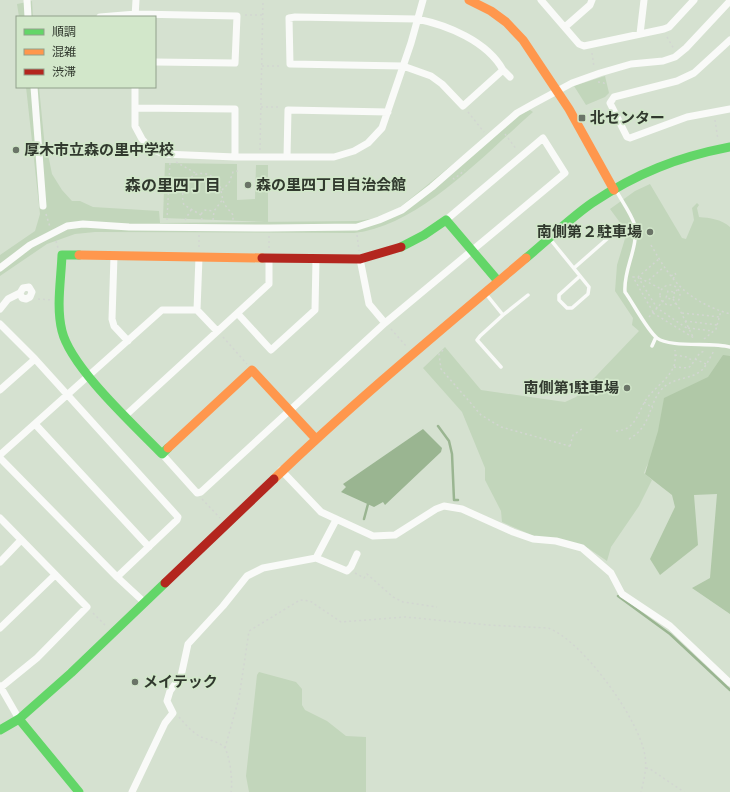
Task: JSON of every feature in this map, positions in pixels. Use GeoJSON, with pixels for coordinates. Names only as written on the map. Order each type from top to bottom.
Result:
{"type":"FeatureCollection","features":[{"type":"Feature","properties":{"kind":"street"},"geometry":{"type":"LineString","coordinates":[[27,0],[28,16]]}},
{"type":"Feature","properties":{"kind":"street"},"geometry":{"type":"LineString","coordinates":[[136,0],[136,16],[237,16],[235,63],[156,62]]}},
{"type":"Feature","properties":{"kind":"street"},"geometry":{"type":"LineString","coordinates":[[135,88],[135,126],[142,140],[151,150],[164,154],[235,157],[334,157],[354,151],[368,143],[382,128],[423,0]]}},
{"type":"Feature","properties":{"kind":"street"},"geometry":{"type":"LineString","coordinates":[[469,0],[491,11],[506,22],[523,40],[569,109],[615,189]]}},
{"type":"Feature","properties":{"kind":"street"},"geometry":{"type":"LineString","coordinates":[[541,0],[579,44],[590,45],[664,30],[669,27],[694,0]]}},
{"type":"Feature","properties":{"kind":"street"},"geometry":{"type":"LineString","coordinates":[[565,27],[590,5],[592,0]]}},
{"type":"Feature","properties":{"kind":"street"},"geometry":{"type":"LineString","coordinates":[[640,34],[644,0]]}},
{"type":"Feature","properties":{"kind":"street"},"geometry":{"type":"LineString","coordinates":[[0,268],[30,245],[53,231],[67,226],[83,224],[129,227],[199,227],[208,225],[229,228],[357,227],[379,220],[402,210],[432,187],[517,113],[572,83],[583,79],[631,64],[663,61],[677,56],[730,1]]}},
{"type":"Feature","properties":{"kind":"street"},"geometry":{"type":"LineString","coordinates":[[503,70],[463,106],[442,84],[431,76],[403,66],[290,64],[289,18],[417,20],[435,23],[458,32],[482,46],[510,77]]}},
{"type":"Feature","properties":{"kind":"street"},"geometry":{"type":"LineString","coordinates":[[730,40],[694,73],[676,81],[614,97],[610,103],[627,137],[630,138],[687,117],[730,109]]}},
{"type":"Feature","properties":{"kind":"street"},"geometry":{"type":"LineString","coordinates":[[34,88],[43,206]]}},
{"type":"Feature","properties":{"kind":"street"},"geometry":{"type":"LineString","coordinates":[[135,108],[235,109],[235,157]]}},
{"type":"Feature","properties":{"kind":"street"},"geometry":{"type":"LineString","coordinates":[[287,157],[288,110],[388,112]]}},
{"type":"Feature","properties":{"kind":"street"},"geometry":{"type":"LineString","coordinates":[[543,138],[565,173],[386,323],[201,492],[197,493],[90,376],[72,355],[62,333],[62,256],[360,259],[388,253],[402,248],[417,240],[446,220],[521,155],[543,138]]}},
{"type":"Feature","properties":{"kind":"street"},"geometry":{"type":"LineString","coordinates":[[0,730],[19,719],[113,633],[281,470],[485,292],[592,203],[653,168],[694,154],[730,147]]}},
{"type":"Feature","properties":{"kind":"street"},"geometry":{"type":"LineString","coordinates":[[446,220],[498,281]]}},
{"type":"Feature","properties":{"kind":"street"},"geometry":{"type":"LineString","coordinates":[[114,256],[112,319],[114,326],[128,341]]}},
{"type":"Feature","properties":{"kind":"street"},"geometry":{"type":"LineString","coordinates":[[199,257],[198,310],[217,331]]}},
{"type":"Feature","properties":{"kind":"street"},"geometry":{"type":"LineString","coordinates":[[126,415],[269,284],[269,259]]}},
{"type":"Feature","properties":{"kind":"street"},"geometry":{"type":"LineString","coordinates":[[238,314],[271,350],[315,310],[316,259]]}},
{"type":"Feature","properties":{"kind":"street"},"geometry":{"type":"LineString","coordinates":[[360,259],[369,304],[386,323]]}},
{"type":"Feature","properties":{"kind":"street"},"geometry":{"type":"LineString","coordinates":[[0,309],[8,299],[20,293],[22,288],[28,287],[32,291],[31,296]]}},
{"type":"Feature","properties":{"kind":"street"},"geometry":{"type":"LineString","coordinates":[[144,602],[117,578],[0,457],[34,424],[90,376],[162,310],[198,310]]}},
{"type":"Feature","properties":{"kind":"street"},"geometry":{"type":"LineString","coordinates":[[0,324],[35,359],[178,517],[178,520],[117,578]]}},
{"type":"Feature","properties":{"kind":"street"},"geometry":{"type":"LineString","coordinates":[[0,390],[35,359]]}},
{"type":"Feature","properties":{"kind":"street"},"geometry":{"type":"LineString","coordinates":[[162,454],[252,370],[316,439]]}},
{"type":"Feature","properties":{"kind":"street"},"geometry":{"type":"LineString","coordinates":[[34,424],[148,547]]}},
{"type":"Feature","properties":{"kind":"street"},"geometry":{"type":"LineString","coordinates":[[281,470],[315,508],[336,520],[373,536],[395,535],[436,509],[444,506],[462,509],[513,532],[533,538],[582,548],[611,573],[622,594],[670,626],[730,683]]}},
{"type":"Feature","properties":{"kind":"street"},"geometry":{"type":"LineString","coordinates":[[0,518],[87,607],[37,658],[0,687],[19,719],[79,792]]}},
{"type":"Feature","properties":{"kind":"street"},"geometry":{"type":"LineString","coordinates":[[316,558],[336,520]]}},
{"type":"Feature","properties":{"kind":"street"},"geometry":{"type":"LineString","coordinates":[[0,562],[21,540]]}},
{"type":"Feature","properties":{"kind":"street"},"geometry":{"type":"LineString","coordinates":[[132,792],[165,722],[173,713],[167,701],[170,691],[181,676],[188,644],[247,576],[263,568],[316,558],[342,570],[348,570],[357,554]]}},
{"type":"Feature","properties":{"kind":"street"},"geometry":{"type":"LineString","coordinates":[[0,628],[55,574]]}},
{"type":"Feature","properties":{"kind":"lane"},"geometry":{"type":"LineString","coordinates":[[615,189],[634,222],[635,230],[635,245],[628,268],[625,292],[645,322],[656,337],[668,343],[701,343],[730,347]]}},
{"type":"Feature","properties":{"kind":"lane"},"geometry":{"type":"LineString","coordinates":[[550,238],[589,287],[589,292],[572,308],[567,308],[560,300],[559,295],[580,276]]}},
{"type":"Feature","properties":{"kind":"lane"},"geometry":{"type":"LineString","coordinates":[[574,268],[607,239]]}},
{"type":"Feature","properties":{"kind":"lane"},"geometry":{"type":"LineString","coordinates":[[485,292],[503,315]]}},
{"type":"Feature","properties":{"kind":"lane"},"geometry":{"type":"LineString","coordinates":[[501,367],[478,340],[480,336],[503,315],[528,295]]}},
{"type":"Feature","properties":{"kind":"lane"},"geometry":{"type":"LineString","coordinates":[[652,346],[656,337]]}},
{"type":"Feature","properties":{"kind":"path"},"geometry":{"type":"LineString","coordinates":[[260,157],[263,0]]}},
{"type":"Feature","properties":{"kind":"path"},"geometry":{"type":"LineString","coordinates":[[237,16],[263,15]]}},
{"type":"Feature","properties":{"kind":"path"},"geometry":{"type":"LineString","coordinates":[[664,30],[677,56]]}},
{"type":"Feature","properties":{"kind":"path"},"geometry":{"type":"LineString","coordinates":[[590,45],[596,75]]}},
{"type":"Feature","properties":{"kind":"path"},"geometry":{"type":"LineString","coordinates":[[262,66],[288,66],[290,64]]}},
{"type":"Feature","properties":{"kind":"path"},"geometry":{"type":"LineString","coordinates":[[463,106],[489,138]]}},
{"type":"Feature","properties":{"kind":"path"},"geometry":{"type":"LineString","coordinates":[[261,107],[283,107],[288,110]]}},
{"type":"Feature","properties":{"kind":"path"},"geometry":{"type":"LineString","coordinates":[[713,111],[719,148]]}},
{"type":"Feature","properties":{"kind":"path"},"geometry":{"type":"LineString","coordinates":[[500,128],[521,155]]}},
{"type":"Feature","properties":{"kind":"path"},"geometry":{"type":"LineString","coordinates":[[172,155],[176,162],[197,174]]}},
{"type":"Feature","properties":{"kind":"path"},"geometry":{"type":"LineString","coordinates":[[167,226],[172,155]]}},
{"type":"Feature","properties":{"kind":"path"},"geometry":{"type":"LineString","coordinates":[[222,190],[229,183],[233,172],[238,172]]}},
{"type":"Feature","properties":{"kind":"path"},"geometry":{"type":"LineString","coordinates":[[223,199],[214,211],[214,218],[208,225],[202,219],[201,215],[184,205],[182,200],[183,188],[192,175],[204,174],[216,180],[222,190],[225,204],[234,215],[229,228]]}},
{"type":"Feature","properties":{"kind":"path"},"geometry":{"type":"LineString","coordinates":[[43,206],[53,231],[57,247],[62,256]]}},
{"type":"Feature","properties":{"kind":"path"},"geometry":{"type":"LineString","coordinates":[[186,227],[185,219],[191,210]]}},
{"type":"Feature","properties":{"kind":"path"},"geometry":{"type":"LineString","coordinates":[[201,215],[205,210],[214,211]]}},
{"type":"Feature","properties":{"kind":"path"},"geometry":{"type":"LineString","coordinates":[[199,227],[199,257]]}},
{"type":"Feature","properties":{"kind":"path"},"geometry":{"type":"LineString","coordinates":[[269,228],[269,259]]}},
{"type":"Feature","properties":{"kind":"path"},"geometry":{"type":"LineString","coordinates":[[358,237],[359,248]]}},
{"type":"Feature","properties":{"kind":"path"},"geometry":{"type":"LineString","coordinates":[[651,245],[679,288],[680,296],[676,303],[668,305],[662,301],[660,298],[661,289],[670,284],[679,288],[711,307],[730,314]]}},
{"type":"Feature","properties":{"kind":"path"},"geometry":{"type":"LineString","coordinates":[[639,278],[659,259]]}},
{"type":"Feature","properties":{"kind":"path"},"geometry":{"type":"LineString","coordinates":[[648,281],[664,267]]}},
{"type":"Feature","properties":{"kind":"path"},"geometry":{"type":"LineString","coordinates":[[671,276],[674,273],[676,275],[673,279]]}},
{"type":"Feature","properties":{"kind":"path"},"geometry":{"type":"LineString","coordinates":[[661,289],[648,281],[633,277],[653,313],[694,338]]}},
{"type":"Feature","properties":{"kind":"path"},"geometry":{"type":"LineString","coordinates":[[639,278],[657,308],[688,329],[713,331]]}},
{"type":"Feature","properties":{"kind":"path"},"geometry":{"type":"LineString","coordinates":[[665,286],[668,291],[666,298]]}},
{"type":"Feature","properties":{"kind":"path"},"geometry":{"type":"LineString","coordinates":[[679,288],[674,292],[673,298],[694,338],[694,343]]}},
{"type":"Feature","properties":{"kind":"path"},"geometry":{"type":"LineString","coordinates":[[668,291],[674,292]]}},
{"type":"Feature","properties":{"kind":"path"},"geometry":{"type":"LineString","coordinates":[[31,296],[34,299],[61,300]]}},
{"type":"Feature","properties":{"kind":"path"},"geometry":{"type":"LineString","coordinates":[[645,322],[662,301],[666,298],[673,298]]}},
{"type":"Feature","properties":{"kind":"path"},"geometry":{"type":"LineString","coordinates":[[701,343],[717,325],[721,311]]}},
{"type":"Feature","properties":{"kind":"path"},"geometry":{"type":"LineString","coordinates":[[682,313],[720,317]]}},
{"type":"Feature","properties":{"kind":"path"},"geometry":{"type":"LineString","coordinates":[[685,321],[717,325]]}},
{"type":"Feature","properties":{"kind":"path"},"geometry":{"type":"LineString","coordinates":[[386,323],[413,354]]}},
{"type":"Feature","properties":{"kind":"path"},"geometry":{"type":"LineString","coordinates":[[217,331],[252,370]]}},
{"type":"Feature","properties":{"kind":"path"},"geometry":{"type":"LineString","coordinates":[[616,431],[630,425],[639,415],[644,402],[674,367],[675,344]]}},
{"type":"Feature","properties":{"kind":"path"},"geometry":{"type":"LineString","coordinates":[[674,367],[688,368],[698,354],[714,344]]}},
{"type":"Feature","properties":{"kind":"path"},"geometry":{"type":"LineString","coordinates":[[629,439],[635,436],[646,422],[661,391],[672,382],[698,372],[706,364],[714,344]]}},
{"type":"Feature","properties":{"kind":"path"},"geometry":{"type":"LineString","coordinates":[[443,350],[439,354],[441,369],[481,415],[501,427],[572,446],[573,436],[582,429]]}},
{"type":"Feature","properties":{"kind":"path"},"geometry":{"type":"LineString","coordinates":[[675,355],[687,357],[706,364]]}},
{"type":"Feature","properties":{"kind":"path"},"geometry":{"type":"LineString","coordinates":[[644,402],[653,408]]}},
{"type":"Feature","properties":{"kind":"path"},"geometry":{"type":"LineString","coordinates":[[197,493],[225,524]]}},
{"type":"Feature","properties":{"kind":"path"},"geometry":{"type":"LineString","coordinates":[[348,570],[364,578],[367,574],[394,597],[403,602],[437,608]]}},
{"type":"Feature","properties":{"kind":"path"},"geometry":{"type":"LineString","coordinates":[[231,792],[233,783],[225,748],[239,698],[250,631],[300,600],[310,601],[341,622],[405,617],[488,625],[548,628],[557,631],[572,643],[613,691],[632,720],[642,740],[646,768],[641,792]]}},
{"type":"Feature","properties":{"kind":"path"},"geometry":{"type":"LineString","coordinates":[[87,607],[113,633]]}},
{"type":"Feature","properties":{"kind":"path"},"geometry":{"type":"LineString","coordinates":[[173,713],[199,736],[225,748]]}},
{"type":"Feature","properties":{"kind":"path"},"geometry":{"type":"LineString","coordinates":[[646,768],[650,769],[684,792]]}},
{"type":"Feature","properties":{"kind":"shaded area"},"geometry":{"type":"Polygon","coordinates":[[[32,1],[33,16],[19,16],[17,4],[32,1]]]}},
{"type":"Feature","properties":{"kind":"shaded area"},"geometry":{"type":"Polygon","coordinates":[[[605,76],[609,93],[605,97],[586,105],[574,86],[605,76]]]}},
{"type":"Feature","properties":{"kind":"shaded area"},"geometry":{"type":"Polygon","coordinates":[[[26,88],[39,88],[45,148],[52,174],[62,190],[72,201],[80,201],[93,207],[159,211],[160,223],[357,221],[377,218],[399,208],[485,138],[518,115],[530,110],[533,112],[473,167],[426,203],[402,217],[378,228],[354,233],[95,232],[75,234],[47,244],[0,276],[0,255],[35,231],[40,214],[26,88]]]}},
{"type":"Feature","properties":{"kind":"shaded area"},"geometry":{"type":"Polygon","coordinates":[[[165,163],[237,164],[237,200],[255,199],[256,165],[268,165],[268,222],[163,218],[165,163]]]}},
{"type":"Feature","properties":{"kind":"shaded area"},"geometry":{"type":"Polygon","coordinates":[[[650,184],[682,238],[686,239],[694,220],[692,208],[697,203],[699,205],[697,208],[699,217],[711,218],[727,224],[730,227],[730,418],[692,431],[668,443],[658,451],[650,461],[644,473],[652,480],[639,506],[611,547],[607,561],[588,548],[556,539],[534,536],[502,522],[501,511],[485,480],[485,468],[462,412],[423,368],[445,347],[481,390],[565,402],[576,397],[639,331],[632,325],[633,318],[615,291],[617,265],[627,232],[610,209],[635,191],[650,184]]]}},
{"type":"Feature","properties":{"kind":"shaded area"},"geometry":{"type":"Polygon","coordinates":[[[723,355],[730,356],[730,614],[692,588],[710,578],[717,494],[694,495],[698,545],[660,575],[650,559],[675,507],[672,495],[645,474],[658,431],[664,398],[708,377],[723,355]]]}},
{"type":"Feature","properties":{"kind":"shaded area"},"geometry":{"type":"Polygon","coordinates":[[[423,429],[442,448],[441,452],[385,505],[383,502],[374,507],[341,492],[346,487],[343,484],[423,429]]]}},
{"type":"Feature","properties":{"kind":"shaded area"},"geometry":{"type":"Polygon","coordinates":[[[259,672],[296,682],[302,689],[302,705],[305,710],[327,721],[346,736],[366,737],[366,792],[249,792],[246,776],[257,675],[259,672]]]}},
{"type":"Feature","properties":{"kind":"waterway"},"geometry":{"type":"LineString","coordinates":[[438,426],[449,441],[452,454],[454,500],[458,500]]}},
{"type":"Feature","properties":{"kind":"waterway"},"geometry":{"type":"LineString","coordinates":[[364,519],[368,504]]}},
{"type":"Feature","properties":{"kind":"waterway"},"geometry":{"type":"LineString","coordinates":[[618,596],[670,634],[730,690]]}},
{"type":"Feature","properties":{"kind":"traffic: fast"},"geometry":{"type":"LineString","coordinates":[[526,258],[583,209],[625,183],[675,161],[730,147]]}},
{"type":"Feature","properties":{"kind":"traffic: fast"},"geometry":{"type":"LineString","coordinates":[[401,247],[424,235],[446,220],[498,281]]}},
{"type":"Feature","properties":{"kind":"traffic: fast"},"geometry":{"type":"LineString","coordinates":[[79,255],[62,255],[59,313],[62,331],[68,346],[90,379],[121,413],[162,454],[168,448]]}},
{"type":"Feature","properties":{"kind":"traffic: fast"},"geometry":{"type":"LineString","coordinates":[[0,730],[19,719],[71,673],[165,583]]}},
{"type":"Feature","properties":{"kind":"traffic: fast"},"geometry":{"type":"LineString","coordinates":[[19,719],[79,792]]}},
{"type":"Feature","properties":{"kind":"traffic: slow"},"geometry":{"type":"LineString","coordinates":[[469,0],[491,11],[506,22],[523,40],[569,109],[614,190]]}},
{"type":"Feature","properties":{"kind":"traffic: slow"},"geometry":{"type":"LineString","coordinates":[[79,255],[262,258]]}},
{"type":"Feature","properties":{"kind":"traffic: slow"},"geometry":{"type":"LineString","coordinates":[[274,479],[367,394],[526,258]]}},
{"type":"Feature","properties":{"kind":"traffic: slow"},"geometry":{"type":"LineString","coordinates":[[168,448],[252,370],[316,439]]}},
{"type":"Feature","properties":{"kind":"traffic: jam"},"geometry":{"type":"LineString","coordinates":[[262,258],[360,259],[401,247]]}},
{"type":"Feature","properties":{"kind":"traffic: jam"},"geometry":{"type":"LineString","coordinates":[[165,583],[274,479]]}},
{"type":"Feature","properties":{"kind":"place","name":"北センター"},"geometry":{"type":"Point","coordinates":[582,118]}},
{"type":"Feature","properties":{"kind":"place","name":"厚木市立森の里中学校"},"geometry":{"type":"Point","coordinates":[16,150]}},
{"type":"Feature","properties":{"kind":"place","name":"森の里四丁目自治会館"},"geometry":{"type":"Point","coordinates":[248,185]}},
{"type":"Feature","properties":{"kind":"place","name":"南側第２駐車場"},"geometry":{"type":"Point","coordinates":[650,232]}},
{"type":"Feature","properties":{"kind":"place","name":"南側第1駐車場"},"geometry":{"type":"Point","coordinates":[627,388]}},
{"type":"Feature","properties":{"kind":"place","name":"メイテック"},"geometry":{"type":"Point","coordinates":[135,682]}},
{"type":"Feature","properties":{"kind":"district","name":"森の里四丁目"},"geometry":{"type":"Point","coordinates":[173,185]}}]}
